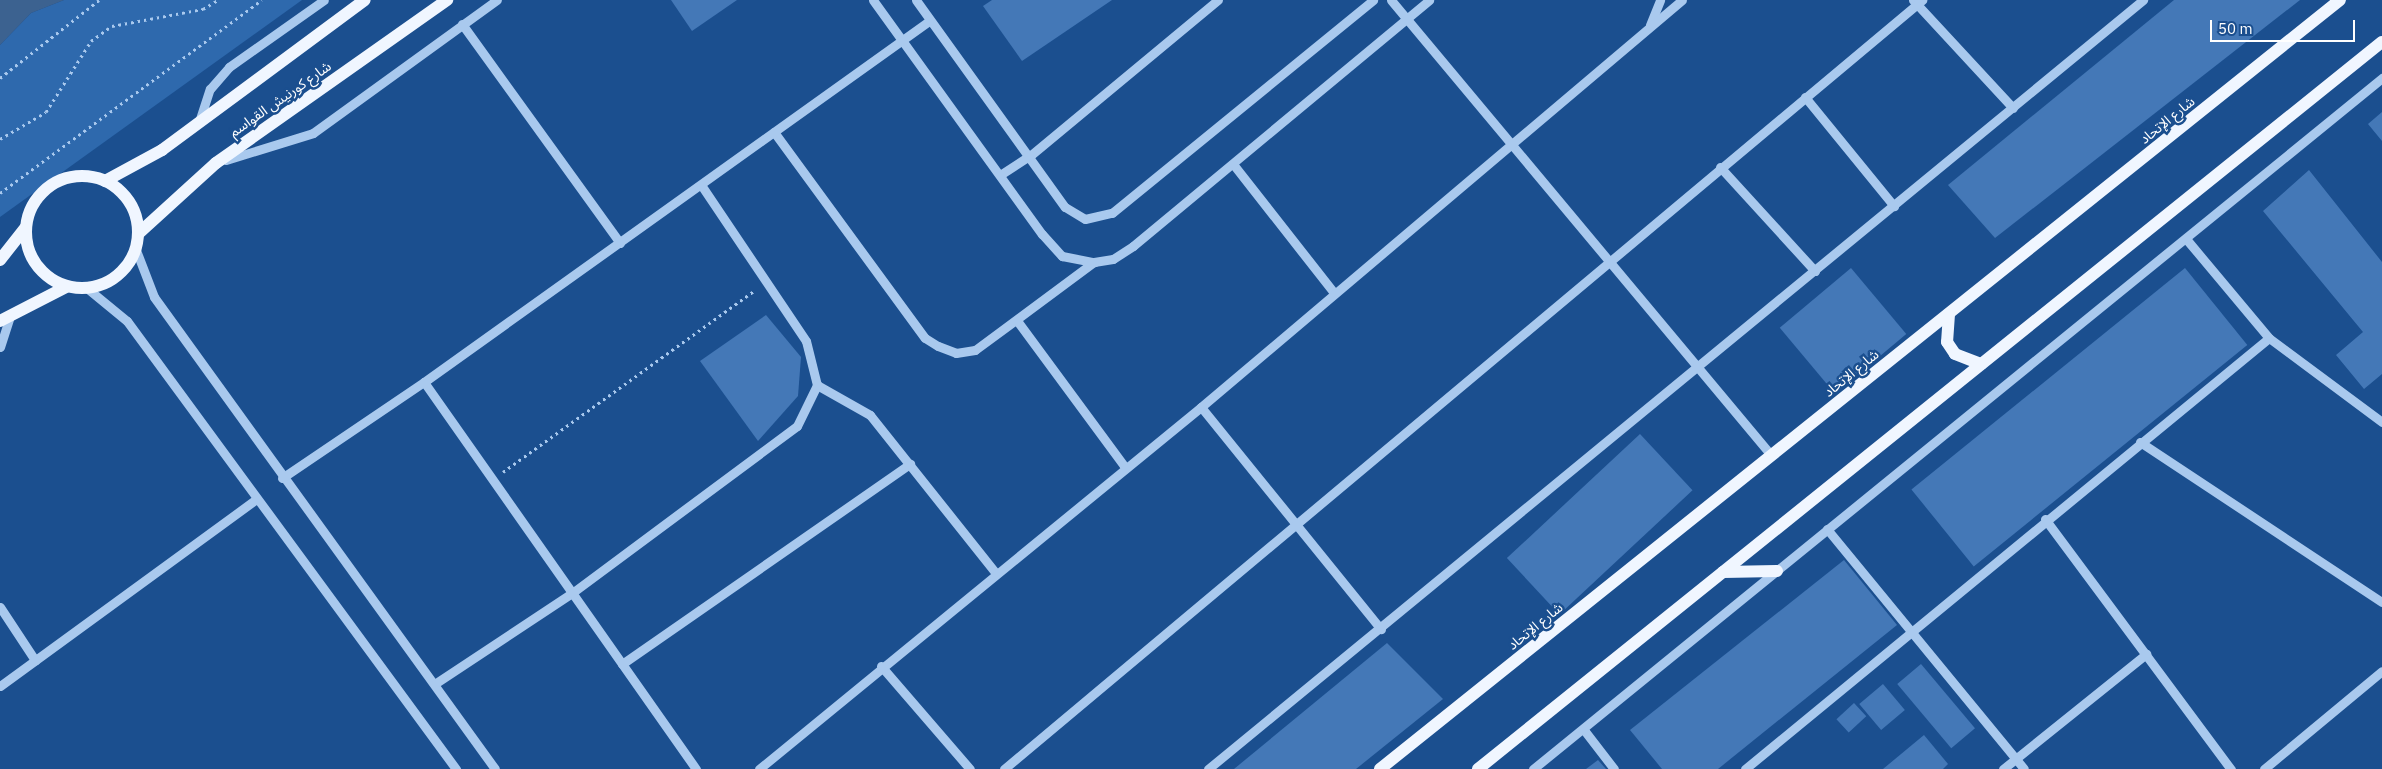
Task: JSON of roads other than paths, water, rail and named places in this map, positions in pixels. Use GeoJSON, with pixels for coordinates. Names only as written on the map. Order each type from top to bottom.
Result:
{"type":"FeatureCollection","features":[{"type":"Feature","properties":{"kind":"main road","name":"شارع كورنيش القواسم"},"geometry":{"type":"LineString","coordinates":[[105,181],[162,150],[365,0]]}},
{"type":"Feature","properties":{"kind":"main road","name":"شارع كورنيش القواسم"},"geometry":{"type":"LineString","coordinates":[[139,233],[216,163],[446,0]]}},
{"type":"Feature","properties":{"kind":"main road","name":"شارع الإتحاد"},"geometry":{"type":"LineString","coordinates":[[1380,769],[2340,0]]}},
{"type":"Feature","properties":{"kind":"main road"},"geometry":{"type":"LineString","coordinates":[[1484,767],[1723,572],[2382,42]]}},
{"type":"Feature","properties":{"kind":"main road"},"geometry":{"type":"LineString","coordinates":[[0,260],[26,227],[40,195],[53,184],[88,176],[105,181],[130,202],[139,233],[136,250],[126,269],[109,282],[88,289],[66,287],[12,313],[0,321]]}},
{"type":"Feature","properties":{"kind":"main road"},"geometry":{"type":"LineString","coordinates":[[26,227],[35,264],[66,287]]}},
{"type":"Feature","properties":{"kind":"main road"},"geometry":{"type":"LineString","coordinates":[[1949,314],[1945,328],[1954,354],[1981,364]]}},
{"type":"Feature","properties":{"kind":"main road"},"geometry":{"type":"LineString","coordinates":[[1723,572],[1777,571]]}},
{"type":"Feature","properties":{"kind":"street"},"geometry":{"type":"LineString","coordinates":[[199,122],[210,89],[229,66],[324,0]]}},
{"type":"Feature","properties":{"kind":"street"},"geometry":{"type":"LineString","coordinates":[[216,163],[313,133],[497,0]]}},
{"type":"Feature","properties":{"kind":"street"},"geometry":{"type":"LineString","coordinates":[[873,0],[1000,175],[1062,256],[1094,262],[1113,259],[1133,246],[1430,0]]}},
{"type":"Feature","properties":{"kind":"street"},"geometry":{"type":"LineString","coordinates":[[916,0],[929,21],[1074,215],[1085,219],[1112,213],[1373,0]]}},
{"type":"Feature","properties":{"kind":"street"},"geometry":{"type":"LineString","coordinates":[[1000,175],[1030,155],[1218,0]]}},
{"type":"Feature","properties":{"kind":"street"},"geometry":{"type":"LineString","coordinates":[[1391,0],[1408,18],[1607,261],[1771,455]]}},
{"type":"Feature","properties":{"kind":"street"},"geometry":{"type":"LineString","coordinates":[[1649,28],[1660,0]]}},
{"type":"Feature","properties":{"kind":"street"},"geometry":{"type":"LineString","coordinates":[[759,769],[995,572],[1201,407],[1682,0]]}},
{"type":"Feature","properties":{"kind":"street"},"geometry":{"type":"LineString","coordinates":[[1208,769],[1381,629],[2142,0]]}},
{"type":"Feature","properties":{"kind":"street"},"geometry":{"type":"LineString","coordinates":[[1004,769],[1917,1],[2013,108]]}},
{"type":"Feature","properties":{"kind":"street"},"geometry":{"type":"LineString","coordinates":[[282,478],[424,382],[929,21]]}},
{"type":"Feature","properties":{"kind":"street"},"geometry":{"type":"LineString","coordinates":[[462,24],[620,242]]}},
{"type":"Feature","properties":{"kind":"street"},"geometry":{"type":"LineString","coordinates":[[1533,769],[1584,730],[1827,529],[2187,240],[2315,129],[2382,78]]}},
{"type":"Feature","properties":{"kind":"street"},"geometry":{"type":"LineString","coordinates":[[1805,97],[1894,206]]}},
{"type":"Feature","properties":{"kind":"street"},"geometry":{"type":"LineString","coordinates":[[774,132],[925,338],[956,353],[975,350],[1018,322],[1094,262]]}},
{"type":"Feature","properties":{"kind":"street"},"geometry":{"type":"LineString","coordinates":[[1233,164],[1334,294]]}},
{"type":"Feature","properties":{"kind":"street"},"geometry":{"type":"LineString","coordinates":[[1720,167],[1815,271]]}},
{"type":"Feature","properties":{"kind":"street"},"geometry":{"type":"LineString","coordinates":[[436,683],[572,594],[796,426],[817,385],[806,341],[701,185]]}},
{"type":"Feature","properties":{"kind":"street"},"geometry":{"type":"LineString","coordinates":[[2187,240],[2269,338],[2382,422]]}},
{"type":"Feature","properties":{"kind":"street"},"geometry":{"type":"LineString","coordinates":[[136,250],[154,297],[282,478],[436,683],[495,769]]}},
{"type":"Feature","properties":{"kind":"street"},"geometry":{"type":"LineString","coordinates":[[88,289],[127,321],[456,769]]}},
{"type":"Feature","properties":{"kind":"street"},"geometry":{"type":"LineString","coordinates":[[0,347],[12,313]]}},
{"type":"Feature","properties":{"kind":"street"},"geometry":{"type":"LineString","coordinates":[[1018,322],[1126,467]]}},
{"type":"Feature","properties":{"kind":"street"},"geometry":{"type":"LineString","coordinates":[[1745,769],[2045,519],[2269,338]]}},
{"type":"Feature","properties":{"kind":"street"},"geometry":{"type":"LineString","coordinates":[[424,382],[696,769]]}},
{"type":"Feature","properties":{"kind":"street"},"geometry":{"type":"LineString","coordinates":[[817,385],[862,408],[910,464],[995,572]]}},
{"type":"Feature","properties":{"kind":"street"},"geometry":{"type":"LineString","coordinates":[[1201,407],[1381,629]]}},
{"type":"Feature","properties":{"kind":"street"},"geometry":{"type":"LineString","coordinates":[[2140,442],[2382,602]]}},
{"type":"Feature","properties":{"kind":"street"},"geometry":{"type":"LineString","coordinates":[[622,664],[910,464]]}},
{"type":"Feature","properties":{"kind":"street"},"geometry":{"type":"LineString","coordinates":[[0,686],[256,499]]}},
{"type":"Feature","properties":{"kind":"street"},"geometry":{"type":"LineString","coordinates":[[2045,519],[2231,769]]}},
{"type":"Feature","properties":{"kind":"street"},"geometry":{"type":"LineString","coordinates":[[1827,529],[2024,769]]}},
{"type":"Feature","properties":{"kind":"street"},"geometry":{"type":"LineString","coordinates":[[0,607],[35,660]]}},
{"type":"Feature","properties":{"kind":"street"},"geometry":{"type":"LineString","coordinates":[[2003,769],[2146,654]]}},
{"type":"Feature","properties":{"kind":"street"},"geometry":{"type":"LineString","coordinates":[[881,666],[970,769]]}},
{"type":"Feature","properties":{"kind":"street"},"geometry":{"type":"LineString","coordinates":[[2264,769],[2382,671]]}},
{"type":"Feature","properties":{"kind":"street"},"geometry":{"type":"LineString","coordinates":[[1584,730],[1614,769]]}}]}
